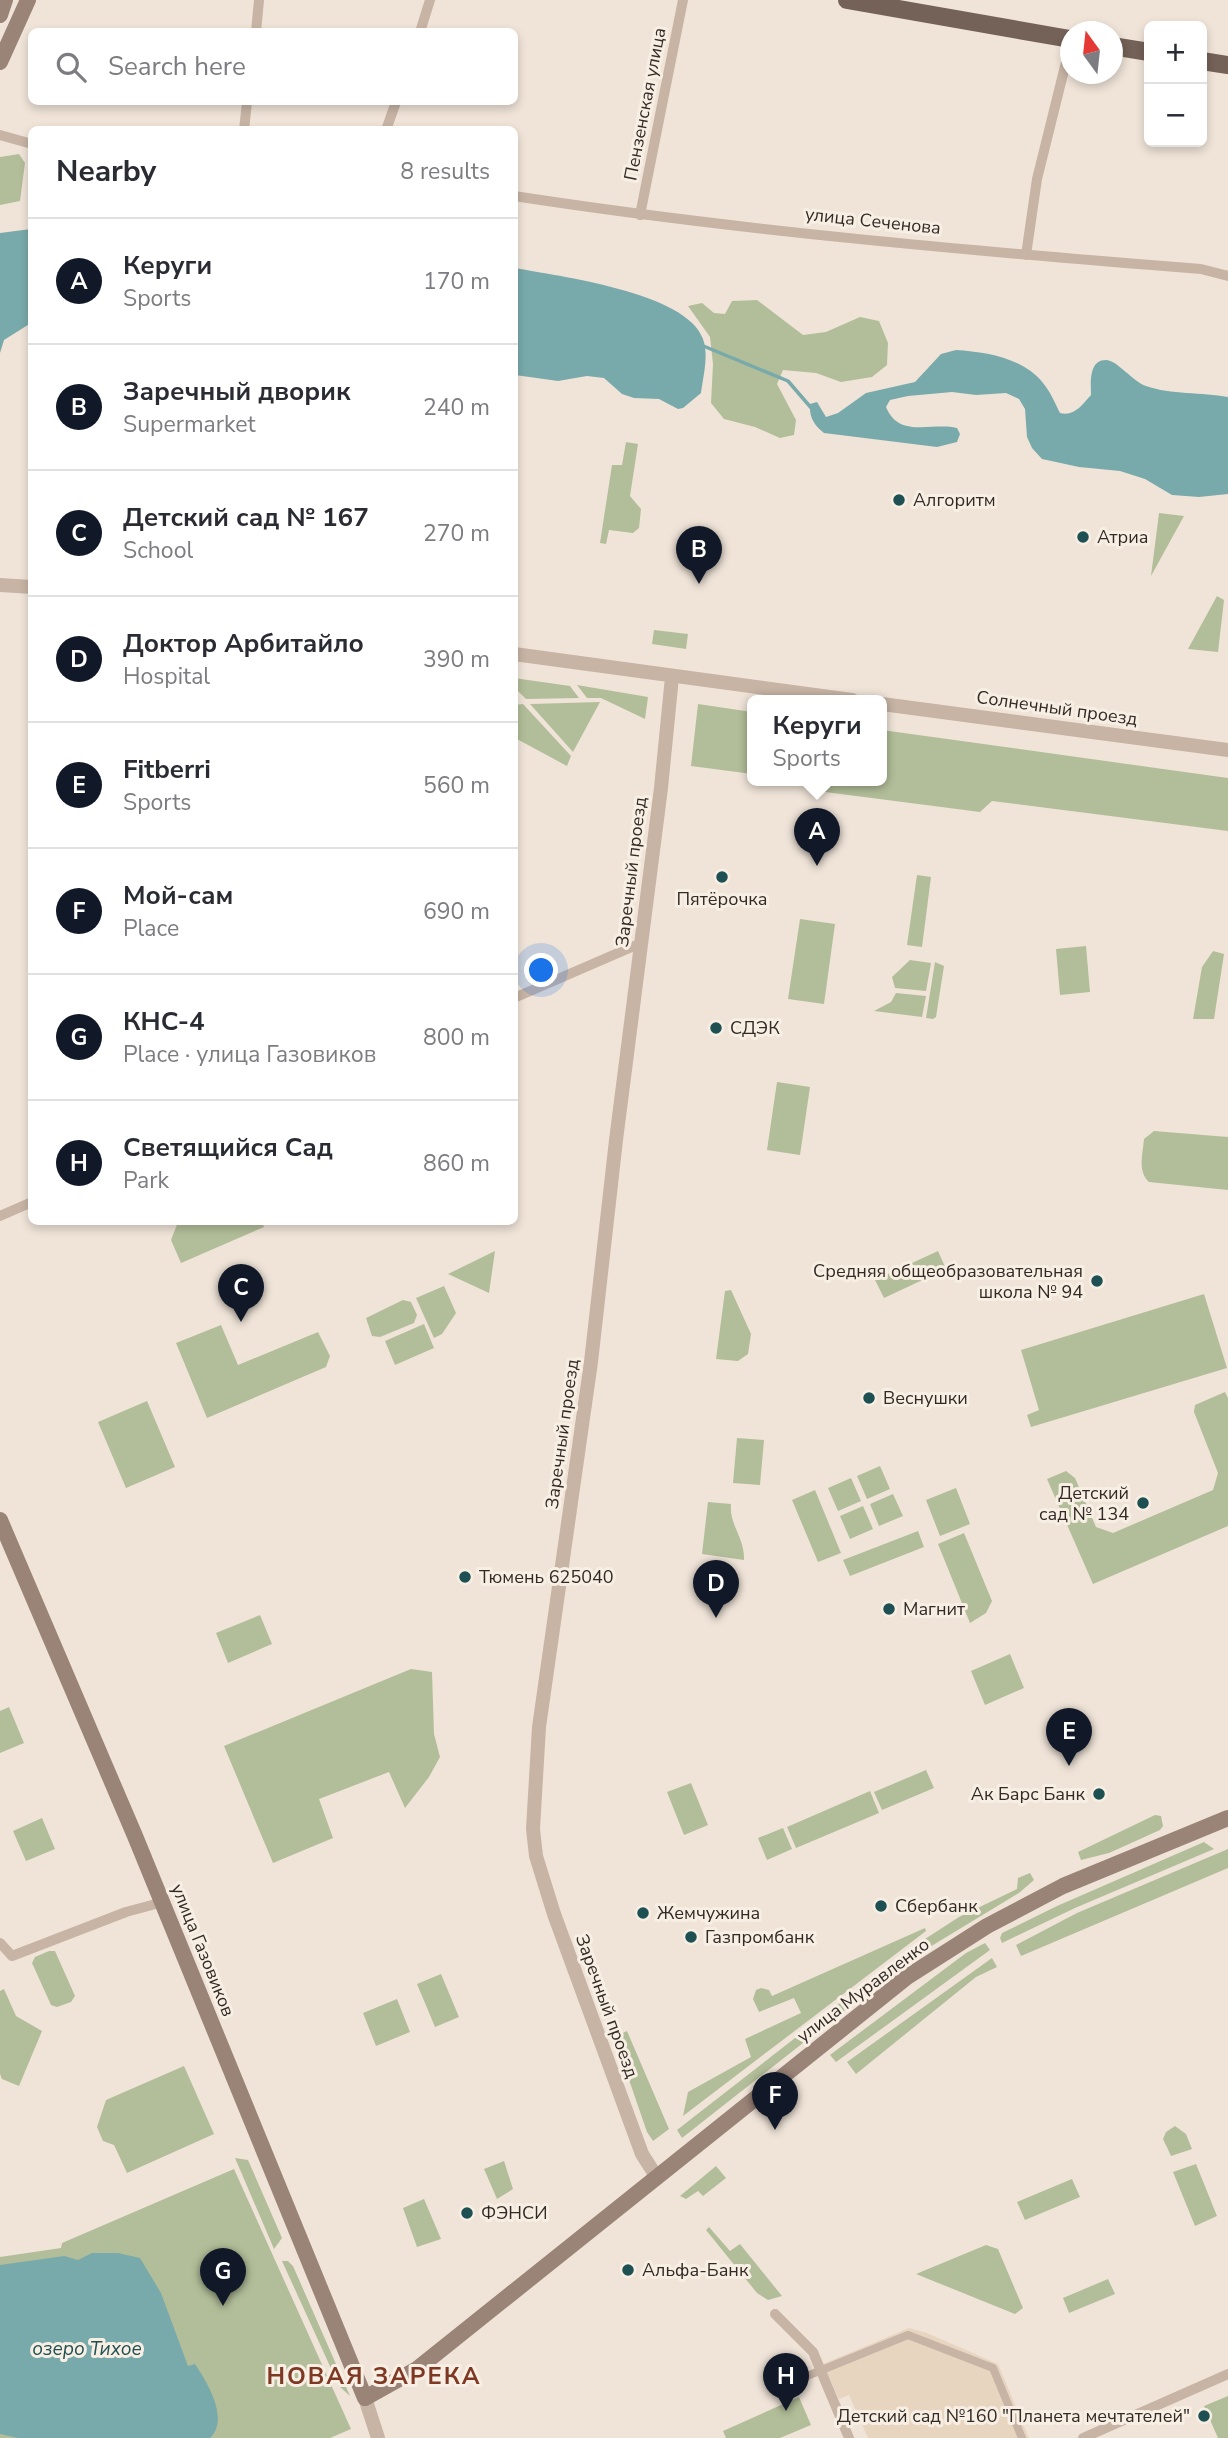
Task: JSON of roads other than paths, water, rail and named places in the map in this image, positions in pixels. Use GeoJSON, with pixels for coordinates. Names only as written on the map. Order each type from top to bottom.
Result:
{"type":"FeatureCollection","features":[{"type":"Feature","properties":{"kind":"main road"},"geometry":{"type":"LineString","coordinates":[[0,15],[5,0]]}},
{"type":"Feature","properties":{"kind":"main road"},"geometry":{"type":"LineString","coordinates":[[0,62],[28,0]]}},
{"type":"Feature","properties":{"kind":"main road"},"geometry":{"type":"LineString","coordinates":[[847,0],[1060,37]]}},
{"type":"Feature","properties":{"kind":"main road"},"geometry":{"type":"LineString","coordinates":[[1123,48],[1144,51]]}},
{"type":"Feature","properties":{"kind":"main road"},"geometry":{"type":"LineString","coordinates":[[1207,62],[1228,65]]}},
{"type":"Feature","properties":{"kind":"main road","name":"улица Газовиков"},"geometry":{"type":"LineString","coordinates":[[0,1520],[163,1902],[365,2398]]}},
{"type":"Feature","properties":{"kind":"main road","name":"улица Муравленко"},"geometry":{"type":"LineString","coordinates":[[656,2176],[907,1977],[987,1926],[1063,1886],[1228,1818]]}},
{"type":"Feature","properties":{"kind":"main road"},"geometry":{"type":"LineString","coordinates":[[365,2398],[417,2369],[656,2176]]}},
{"type":"Feature","properties":{"kind":"street"},"geometry":{"type":"LineString","coordinates":[[256,28],[259,0]]}},
{"type":"Feature","properties":{"kind":"street"},"geometry":{"type":"LineString","coordinates":[[421,28],[430,0]]}},
{"type":"Feature","properties":{"kind":"street","name":"Пензенская улица"},"geometry":{"type":"LineString","coordinates":[[640,215],[683,0]]}},
{"type":"Feature","properties":{"kind":"street"},"geometry":{"type":"LineString","coordinates":[[1026,254],[1037,179],[1061,84]]}},
{"type":"Feature","properties":{"kind":"street"},"geometry":{"type":"LineString","coordinates":[[244,126],[247,105]]}},
{"type":"Feature","properties":{"kind":"street"},"geometry":{"type":"LineString","coordinates":[[387,126],[395,105]]}},
{"type":"Feature","properties":{"kind":"street"},"geometry":{"type":"LineString","coordinates":[[0,135],[28,143]]}},
{"type":"Feature","properties":{"kind":"street","name":"улица Сеченова"},"geometry":{"type":"LineString","coordinates":[[518,196],[640,215],[1201,269],[1228,276]]}},
{"type":"Feature","properties":{"kind":"street"},"geometry":{"type":"LineString","coordinates":[[0,585],[28,587]]}},
{"type":"Feature","properties":{"kind":"street"},"geometry":{"type":"LineString","coordinates":[[518,655],[813,695]]}},
{"type":"Feature","properties":{"kind":"street","name":"Заречный проезд"},"geometry":{"type":"LineString","coordinates":[[656,2176],[642,2154],[569,1957],[536,1856],[533,1829],[539,1727],[593,1349],[672,677]]}},
{"type":"Feature","properties":{"kind":"street","name":"Солнечный проезд"},"geometry":{"type":"LineString","coordinates":[[887,705],[1228,750]]}},
{"type":"Feature","properties":{"kind":"street"},"geometry":{"type":"LineString","coordinates":[[518,996],[641,943]]}},
{"type":"Feature","properties":{"kind":"street"},"geometry":{"type":"LineString","coordinates":[[0,1216],[28,1204]]}},
{"type":"Feature","properties":{"kind":"street"},"geometry":{"type":"LineString","coordinates":[[0,1943],[12,1956],[126,1912],[163,1902]]}},
{"type":"Feature","properties":{"kind":"street"},"geometry":{"type":"LineString","coordinates":[[775,2314],[813,2351],[849,2438]]}},
{"type":"Feature","properties":{"kind":"street"},"geometry":{"type":"LineString","coordinates":[[807,2376],[908,2335],[993,2368],[1022,2438]]}},
{"type":"Feature","properties":{"kind":"street"},"geometry":{"type":"LineString","coordinates":[[1083,2437],[1228,2374]]}},
{"type":"Feature","properties":{"kind":"street","name":"улица Газовиков"},"geometry":{"type":"LineString","coordinates":[[365,2398],[379,2438]]}},
{"type":"Feature","properties":{"kind":"water"},"geometry":{"type":"Polygon","coordinates":[[[28,229],[28,325],[4,340],[0,353],[0,233],[28,229]]]}},
{"type":"Feature","properties":{"kind":"water"},"geometry":{"type":"Polygon","coordinates":[[[518,269],[589,282],[648,298],[673,309],[692,323],[705,345],[706,359],[701,393],[683,408],[678,409],[659,399],[634,398],[622,394],[604,378],[587,376],[558,381],[518,375],[518,269]]]}},
{"type":"Feature","properties":{"kind":"water"},"geometry":{"type":"Polygon","coordinates":[[[956,350],[980,352],[1015,362],[1035,374],[1046,386],[1060,413],[1065,414],[1074,412],[1091,395],[1093,368],[1100,361],[1106,360],[1115,363],[1146,386],[1166,391],[1228,397],[1228,494],[1199,497],[1172,495],[1145,479],[1120,471],[1079,467],[1042,459],[1027,437],[1025,409],[1019,399],[1006,393],[976,395],[952,392],[890,400],[886,407],[899,423],[917,427],[957,428],[960,434],[957,442],[937,447],[824,433],[813,420],[810,404],[817,402],[826,417],[838,413],[866,393],[915,382],[941,354],[956,350]]]}},
{"type":"Feature","properties":{"kind":"water","name":"озеро Тихое"},"geometry":{"type":"Polygon","coordinates":[[[92,2253],[118,2253],[140,2258],[161,2293],[188,2366],[195,2364],[214,2401],[218,2421],[210,2438],[18,2438],[0,2434],[0,2265],[64,2256],[78,2260],[92,2253]]]}},
{"type":"Feature","properties":{"kind":"waterway"},"geometry":{"type":"LineString","coordinates":[[701,345],[788,381],[813,410]]}},
{"type":"Feature","properties":{"kind":"place","name":"Алгоритм"},"geometry":{"type":"Point","coordinates":[899,500]}},
{"type":"Feature","properties":{"kind":"place","name":"Атриа"},"geometry":{"type":"Point","coordinates":[1083,537]}},
{"type":"Feature","properties":{"kind":"place","name":"Заречный дворик"},"geometry":{"type":"Point","coordinates":[699,584]}},
{"type":"Feature","properties":{"kind":"place","name":"Керуги"},"geometry":{"type":"Point","coordinates":[817,866]}},
{"type":"Feature","properties":{"kind":"place","name":"Пятёрочка"},"geometry":{"type":"Point","coordinates":[722,877]}},
{"type":"Feature","properties":{"kind":"place","name":"СДЭК"},"geometry":{"type":"Point","coordinates":[716,1028]}},
{"type":"Feature","properties":{"kind":"place","name":"Средняя общеобразовательная школа № 94"},"geometry":{"type":"Point","coordinates":[1097,1281]}},
{"type":"Feature","properties":{"kind":"place","name":"Детский сад № 167"},"geometry":{"type":"Point","coordinates":[241,1322]}},
{"type":"Feature","properties":{"kind":"place","name":"Веснушки"},"geometry":{"type":"Point","coordinates":[869,1398]}},
{"type":"Feature","properties":{"kind":"place","name":"Детский сад № 134"},"geometry":{"type":"Point","coordinates":[1143,1503]}},
{"type":"Feature","properties":{"kind":"place","name":"Тюмень 625040"},"geometry":{"type":"Point","coordinates":[465,1577]}},
{"type":"Feature","properties":{"kind":"place","name":"Магнит"},"geometry":{"type":"Point","coordinates":[889,1609]}},
{"type":"Feature","properties":{"kind":"place","name":"Доктор Арбитайло"},"geometry":{"type":"Point","coordinates":[716,1618]}},
{"type":"Feature","properties":{"kind":"place","name":"Fitberri"},"geometry":{"type":"Point","coordinates":[1069,1766]}},
{"type":"Feature","properties":{"kind":"place","name":"Ак Барс Банк"},"geometry":{"type":"Point","coordinates":[1099,1794]}},
{"type":"Feature","properties":{"kind":"place","name":"Сбербанк"},"geometry":{"type":"Point","coordinates":[881,1906]}},
{"type":"Feature","properties":{"kind":"place","name":"Жемчужина"},"geometry":{"type":"Point","coordinates":[643,1913]}},
{"type":"Feature","properties":{"kind":"place","name":"Газпромбанк"},"geometry":{"type":"Point","coordinates":[691,1937]}},
{"type":"Feature","properties":{"kind":"place","name":"Мой-сам"},"geometry":{"type":"Point","coordinates":[775,2130]}},
{"type":"Feature","properties":{"kind":"place","name":"ФЭНСИ"},"geometry":{"type":"Point","coordinates":[467,2213]}},
{"type":"Feature","properties":{"kind":"place","name":"Альфа-Банк"},"geometry":{"type":"Point","coordinates":[628,2270]}},
{"type":"Feature","properties":{"kind":"place","name":"КНС-4"},"geometry":{"type":"Point","coordinates":[223,2306]}},
{"type":"Feature","properties":{"kind":"place","name":"Светящийся Сад"},"geometry":{"type":"Point","coordinates":[786,2411]}},
{"type":"Feature","properties":{"kind":"place","name":"Детский сад №160 \"Планета мечтателей\""},"geometry":{"type":"Point","coordinates":[1204,2416]}},
{"type":"Feature","properties":{"kind":"district","name":"НОВАЯ ЗАРЕКА"},"geometry":{"type":"Point","coordinates":[374,2376]}}]}
